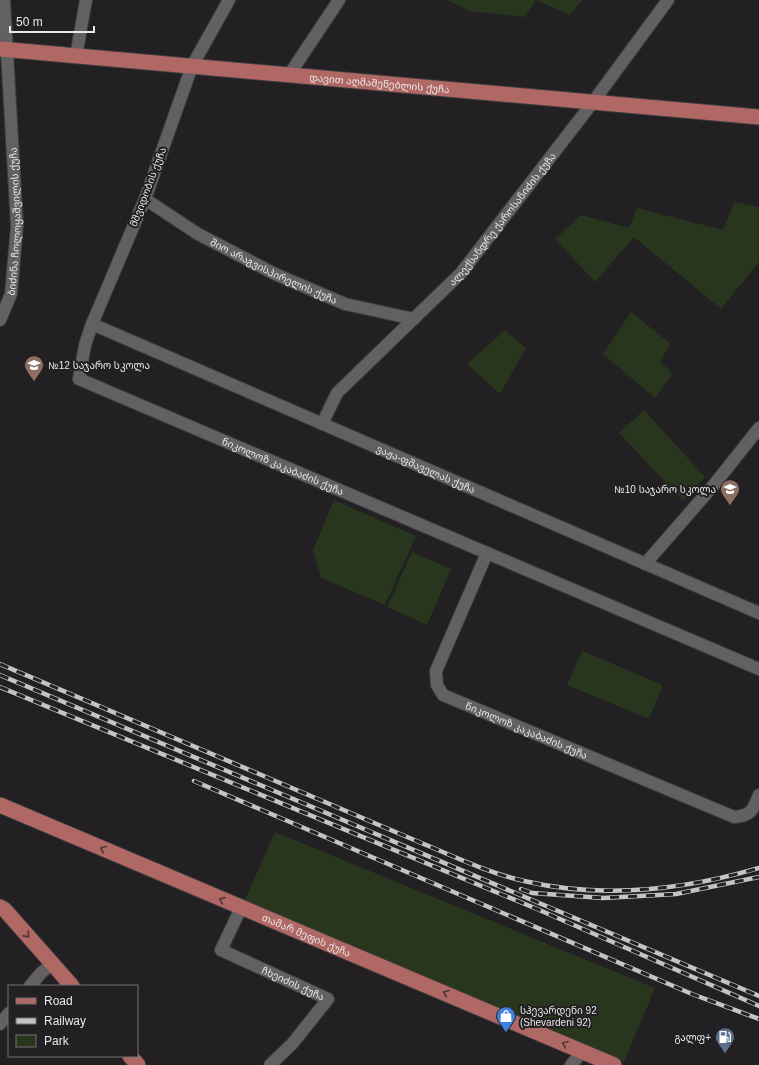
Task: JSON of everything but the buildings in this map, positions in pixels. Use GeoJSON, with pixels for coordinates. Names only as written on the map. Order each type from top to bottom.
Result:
{"type":"FeatureCollection","features":[{"type":"Feature","properties":{"kind":"main road","name":"დავით აღმაშენებლის ქუჩა"},"geometry":{"type":"LineString","coordinates":[[4,50],[759,117]]}},
{"type":"Feature","properties":{"kind":"main road","name":"თამარ მეფის ქუჩა"},"geometry":{"type":"LineString","coordinates":[[0,805],[614,1065]]}},
{"type":"Feature","properties":{"kind":"main road"},"geometry":{"type":"LineString","coordinates":[[2,912],[53,963],[71,985]]}},
{"type":"Feature","properties":{"kind":"main road"},"geometry":{"type":"LineString","coordinates":[[131,1057],[138,1065]]}},
{"type":"Feature","properties":{"kind":"street","name":"ბიძინა ჩოლოყაშვილის ქუჩა"},"geometry":{"type":"LineString","coordinates":[[0,320],[11,294],[17,226],[4,50],[4,0]]}},
{"type":"Feature","properties":{"kind":"street"},"geometry":{"type":"LineString","coordinates":[[76,56],[86,0]]}},
{"type":"Feature","properties":{"kind":"street","name":"მშვიდობის ქუჩა"},"geometry":{"type":"LineString","coordinates":[[79,379],[85,345],[92,324],[145,199],[192,66],[229,0]]}},
{"type":"Feature","properties":{"kind":"street"},"geometry":{"type":"LineString","coordinates":[[289,75],[339,0]]}},
{"type":"Feature","properties":{"kind":"street","name":"ალექსანდრე ქაროსანიძის ქუჩა"},"geometry":{"type":"LineString","coordinates":[[322,424],[338,393],[461,273],[593,102],[668,0]]}},
{"type":"Feature","properties":{"kind":"street","name":"შიო არაგვისპირელის ქუჩა"},"geometry":{"type":"LineString","coordinates":[[145,199],[198,234],[275,274],[345,304],[414,319]]}},
{"type":"Feature","properties":{"kind":"street","name":"ვაჟა-ფშაველას ქუჩა"},"geometry":{"type":"LineString","coordinates":[[92,324],[759,613]]}},
{"type":"Feature","properties":{"kind":"street","name":"ნიკოლოზ კაკაბაძის ქუჩა"},"geometry":{"type":"LineString","coordinates":[[79,379],[759,669]]}},
{"type":"Feature","properties":{"kind":"street"},"geometry":{"type":"LineString","coordinates":[[645,564],[713,486],[759,428]]}},
{"type":"Feature","properties":{"kind":"street","name":"ნიკოლოზ კაკაბაძის ქუჩა"},"geometry":{"type":"LineString","coordinates":[[487,553],[436,671],[437,685],[444,695],[734,818],[744,816],[752,810],[759,795]]}},
{"type":"Feature","properties":{"kind":"street","name":"ჩხეიძის ქუჩა"},"geometry":{"type":"LineString","coordinates":[[241,908],[221,950],[328,999],[292,1044],[270,1065]]}},
{"type":"Feature","properties":{"kind":"street"},"geometry":{"type":"LineString","coordinates":[[31,985],[41,973],[53,963]]}},
{"type":"Feature","properties":{"kind":"street"},"geometry":{"type":"LineString","coordinates":[[0,1024],[8,1014]]}},
{"type":"Feature","properties":{"kind":"street"},"geometry":{"type":"LineString","coordinates":[[571,1065],[583,1051]]}},
{"type":"Feature","properties":{"kind":"green space"},"geometry":{"type":"Polygon","coordinates":[[[447,0],[536,0],[525,17],[469,11],[447,0]]]}},
{"type":"Feature","properties":{"kind":"green space"},"geometry":{"type":"Polygon","coordinates":[[[536,0],[582,0],[570,15],[536,0]]]}},
{"type":"Feature","properties":{"kind":"green space"},"geometry":{"type":"Polygon","coordinates":[[[734,202],[759,207],[759,262],[721,309],[634,237],[595,282],[555,239],[581,215],[629,228],[637,208],[723,230],[734,202]]]}},
{"type":"Feature","properties":{"kind":"green space"},"geometry":{"type":"Polygon","coordinates":[[[631,312],[671,344],[660,361],[673,374],[655,398],[603,354],[631,312]]]}},
{"type":"Feature","properties":{"kind":"green space"},"geometry":{"type":"Polygon","coordinates":[[[505,330],[526,348],[500,394],[467,364],[505,330]]]}},
{"type":"Feature","properties":{"kind":"green space"},"geometry":{"type":"Polygon","coordinates":[[[644,410],[705,477],[683,501],[619,433],[644,410]]]}},
{"type":"Feature","properties":{"kind":"green space"},"geometry":{"type":"Polygon","coordinates":[[[334,500],[416,536],[385,605],[321,578],[313,550],[334,500]]]}},
{"type":"Feature","properties":{"kind":"green space"},"geometry":{"type":"Polygon","coordinates":[[[412,552],[451,569],[427,625],[387,607],[412,552]]]}},
{"type":"Feature","properties":{"kind":"green space"},"geometry":{"type":"Polygon","coordinates":[[[582,651],[663,685],[649,719],[567,685],[582,651]]]}},
{"type":"Feature","properties":{"kind":"green space"},"geometry":{"type":"Polygon","coordinates":[[[275,832],[655,988],[624,1062],[245,900],[275,832]]]}},
{"type":"Feature","properties":{"kind":"railway"},"geometry":{"type":"LineString","coordinates":[[0,664],[484,869],[511,878],[553,887],[583,890],[643,890],[702,882],[759,868]]}},
{"type":"Feature","properties":{"kind":"railway"},"geometry":{"type":"LineString","coordinates":[[0,675],[759,996]]}},
{"type":"Feature","properties":{"kind":"railway"},"geometry":{"type":"LineString","coordinates":[[0,687],[537,909],[759,1006]]}},
{"type":"Feature","properties":{"kind":"railway"},"geometry":{"type":"LineString","coordinates":[[194,781],[692,994],[759,1019]]}},
{"type":"Feature","properties":{"kind":"railway"},"geometry":{"type":"LineString","coordinates":[[521,889],[532,893],[603,898],[676,894],[759,877]]}},
{"type":"Feature","properties":{"kind":"place","name":"№12 საჯარო სკოლა"},"geometry":{"type":"Point","coordinates":[34,382]}},
{"type":"Feature","properties":{"kind":"place","name":"№10 საჯარო სკოლა"},"geometry":{"type":"Point","coordinates":[730,506]}},
{"type":"Feature","properties":{"kind":"place","name":"სჰევარდენი 92 (Shevardeni 92)"},"geometry":{"type":"Point","coordinates":[506,1033]}},
{"type":"Feature","properties":{"kind":"place","name":"გალფ+"},"geometry":{"type":"Point","coordinates":[725,1054]}}]}
